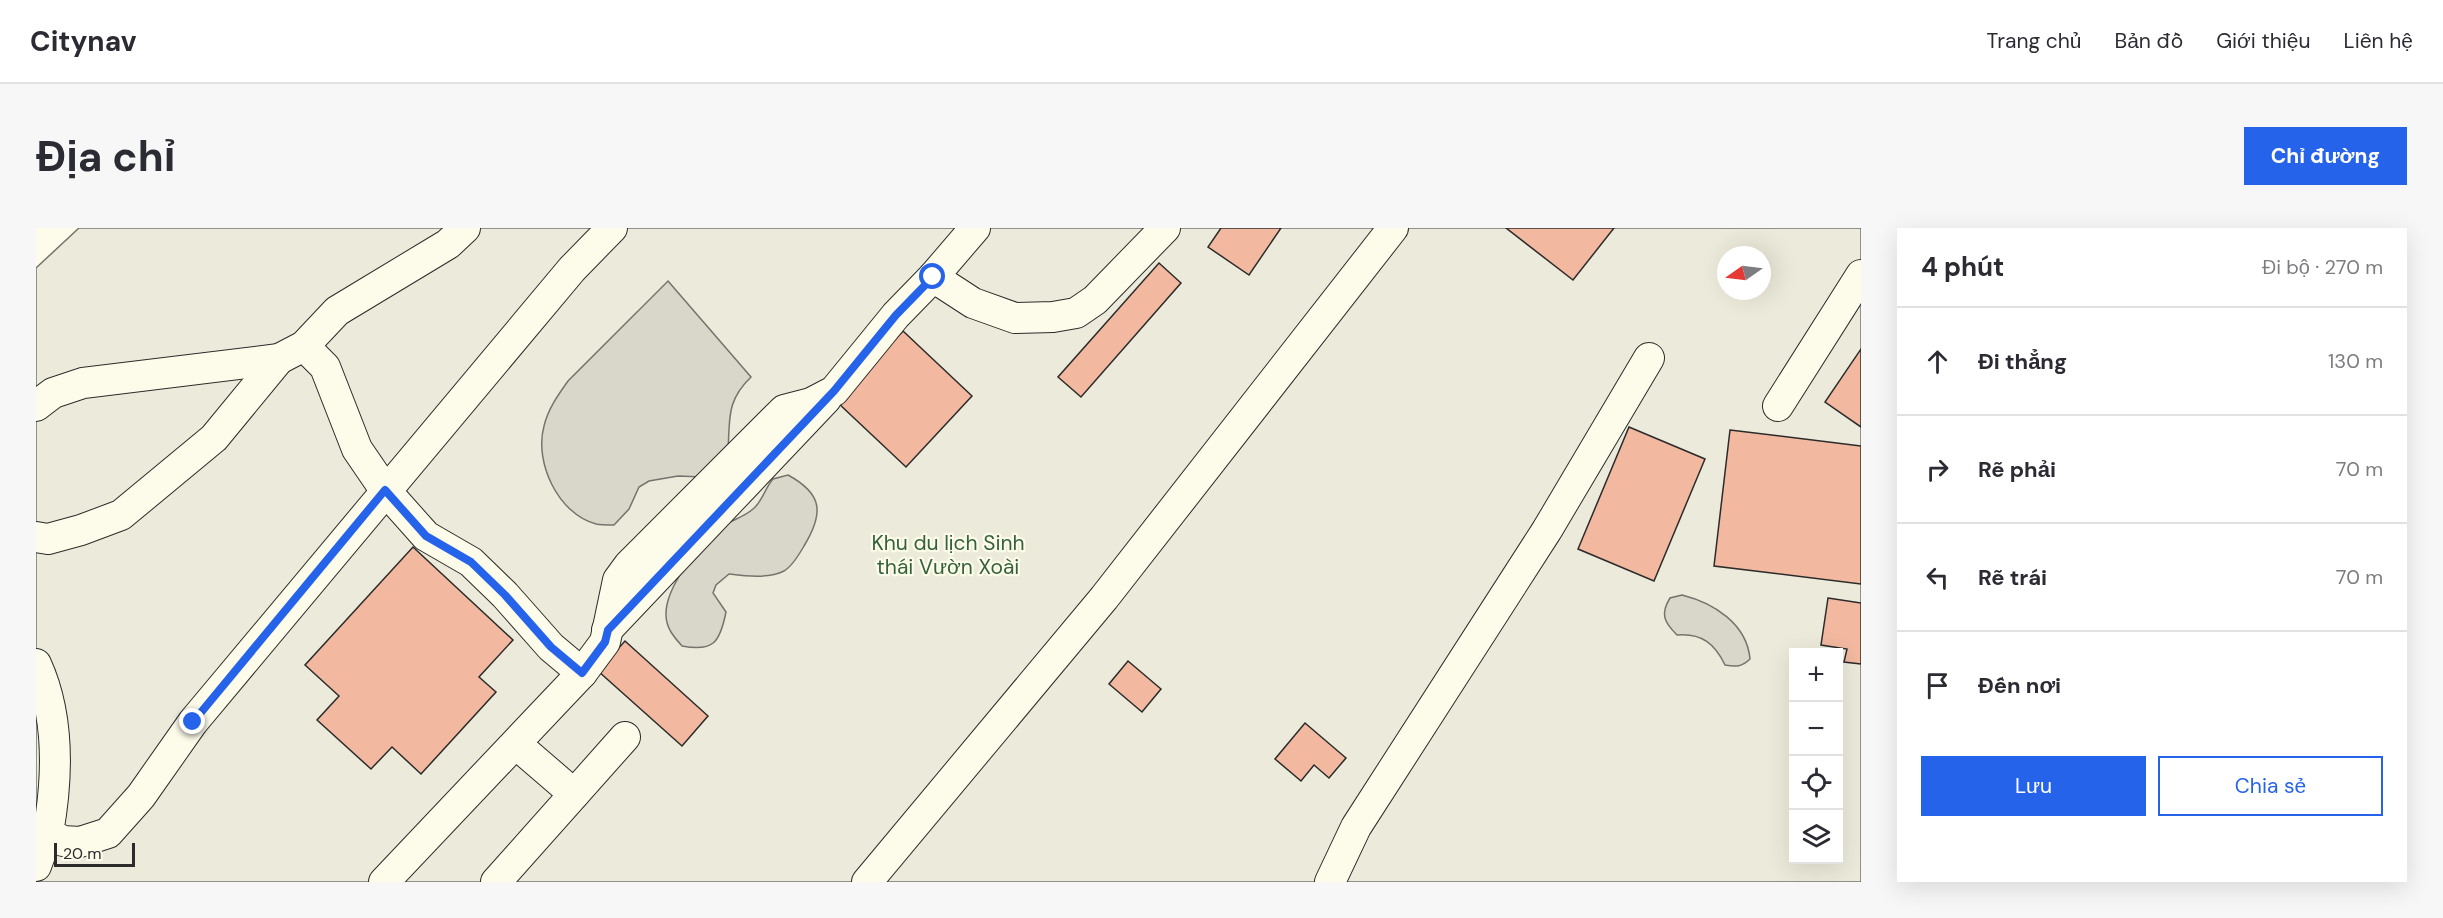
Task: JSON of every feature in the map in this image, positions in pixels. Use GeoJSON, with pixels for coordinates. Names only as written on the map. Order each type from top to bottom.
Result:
{"type":"FeatureCollection","features":[{"type":"Feature","properties":{"kind":"street"},"geometry":{"type":"LineString","coordinates":[[36,537],[48,539],[122,515],[214,438],[291,353],[337,311],[448,244],[465,228]]}},
{"type":"Feature","properties":{"kind":"street"},"geometry":{"type":"LineString","coordinates":[[48,833],[63,841],[80,842],[108,834],[141,796],[193,722],[385,490],[572,269],[612,228]]}},
{"type":"Feature","properties":{"kind":"street"},"geometry":{"type":"LineString","coordinates":[[383,881],[582,673],[605,642],[618,580],[629,565],[784,410],[811,403],[834,391],[896,315],[933,277],[975,228]]}},
{"type":"Feature","properties":{"kind":"street"},"geometry":{"type":"LineString","coordinates":[[933,277],[973,303],[1015,318],[1053,317],[1076,313],[1095,300],[1165,228]]}},
{"type":"Feature","properties":{"kind":"street"},"geometry":{"type":"LineString","coordinates":[[867,882],[1104,598],[1393,228]]}},
{"type":"Feature","properties":{"kind":"street"},"geometry":{"type":"LineString","coordinates":[[1778,406],[1861,275]]}},
{"type":"Feature","properties":{"kind":"street"},"geometry":{"type":"LineString","coordinates":[[36,406],[53,393],[82,383],[291,353],[325,367],[357,449],[385,490],[426,536],[471,562],[505,595],[551,647],[582,673]]}},
{"type":"Feature","properties":{"kind":"street"},"geometry":{"type":"LineString","coordinates":[[1330,882],[1356,827],[1547,530],[1649,358]]}},
{"type":"Feature","properties":{"kind":"street"},"geometry":{"type":"LineString","coordinates":[[36,664],[52,706],[55,794],[48,833],[36,866]]}},
{"type":"Feature","properties":{"kind":"street"},"geometry":{"type":"LineString","coordinates":[[496,882],[625,737]]}},
{"type":"Feature","properties":{"kind":"street"},"geometry":{"type":"LineString","coordinates":[[516,744],[574,794]]}},
{"type":"Feature","properties":{"kind":"green space","name":"Khu du lịch Sinh thái Vườn Xoài"},"geometry":{"type":"Polygon","coordinates":[[[79,228],[1861,228],[1861,882],[36,882],[36,268],[79,228]]]}},
{"type":"Feature","properties":{"kind":"shaded area"},"geometry":{"type":"Polygon","coordinates":[[[668,281],[751,377],[737,394],[733,403],[728,451],[703,477],[678,476],[649,481],[639,487],[629,509],[614,525],[596,524],[570,510],[552,485],[543,455],[544,426],[554,402],[568,381],[668,281]]]}},
{"type":"Feature","properties":{"kind":"shaded area"},"geometry":{"type":"Polygon","coordinates":[[[788,475],[808,489],[817,505],[815,524],[802,549],[790,566],[778,574],[756,576],[729,574],[716,585],[713,593],[726,612],[718,638],[708,646],[682,646],[673,636],[666,615],[671,593],[684,568],[717,530],[745,515],[756,506],[773,479],[788,475]]]}},
{"type":"Feature","properties":{"kind":"shaded area"},"geometry":{"type":"Polygon","coordinates":[[[1682,595],[1706,603],[1736,625],[1748,647],[1750,659],[1739,666],[1725,665],[1717,651],[1707,641],[1694,636],[1677,635],[1666,622],[1664,613],[1670,598],[1682,595]]]}},
{"type":"Feature","properties":{"kind":"building"},"geometry":{"type":"Polygon","coordinates":[[[1221,228],[1281,228],[1249,275],[1208,247],[1221,228]]]}},
{"type":"Feature","properties":{"kind":"building"},"geometry":{"type":"Polygon","coordinates":[[[1506,228],[1614,228],[1573,280],[1506,228]]]}},
{"type":"Feature","properties":{"kind":"building"},"geometry":{"type":"Polygon","coordinates":[[[1159,263],[1181,283],[1081,397],[1058,377],[1159,263]]]}},
{"type":"Feature","properties":{"kind":"building"},"geometry":{"type":"Polygon","coordinates":[[[903,331],[972,396],[906,467],[837,402],[903,331]]]}},
{"type":"Feature","properties":{"kind":"building"},"geometry":{"type":"Polygon","coordinates":[[[1861,349],[1861,427],[1825,402],[1861,349]]]}},
{"type":"Feature","properties":{"kind":"building"},"geometry":{"type":"Polygon","coordinates":[[[1629,427],[1705,459],[1654,581],[1578,549],[1629,427]]]}},
{"type":"Feature","properties":{"kind":"building"},"geometry":{"type":"Polygon","coordinates":[[[1730,430],[1861,446],[1861,584],[1714,566],[1730,430]]]}},
{"type":"Feature","properties":{"kind":"building"},"geometry":{"type":"Polygon","coordinates":[[[413,547],[513,640],[479,677],[496,692],[421,774],[392,747],[371,769],[317,720],[339,696],[305,665],[413,547]]]}},
{"type":"Feature","properties":{"kind":"building"},"geometry":{"type":"Polygon","coordinates":[[[1828,598],[1861,603],[1861,664],[1844,662],[1847,649],[1821,645],[1828,598]]]}},
{"type":"Feature","properties":{"kind":"building"},"geometry":{"type":"Polygon","coordinates":[[[625,641],[708,716],[682,746],[598,671],[625,641]]]}},
{"type":"Feature","properties":{"kind":"building"},"geometry":{"type":"Polygon","coordinates":[[[1128,661],[1161,689],[1142,712],[1109,684],[1128,661]]]}},
{"type":"Feature","properties":{"kind":"building"},"geometry":{"type":"Polygon","coordinates":[[[1305,723],[1346,758],[1329,778],[1314,765],[1301,781],[1275,759],[1305,723]]]}},
{"type":"Feature","properties":{"kind":"route"},"geometry":{"type":"LineString","coordinates":[[193,722],[385,490],[426,536],[471,562],[505,595],[565,661],[582,673],[605,642],[608,630],[834,391],[896,315],[933,277]]}}]}
